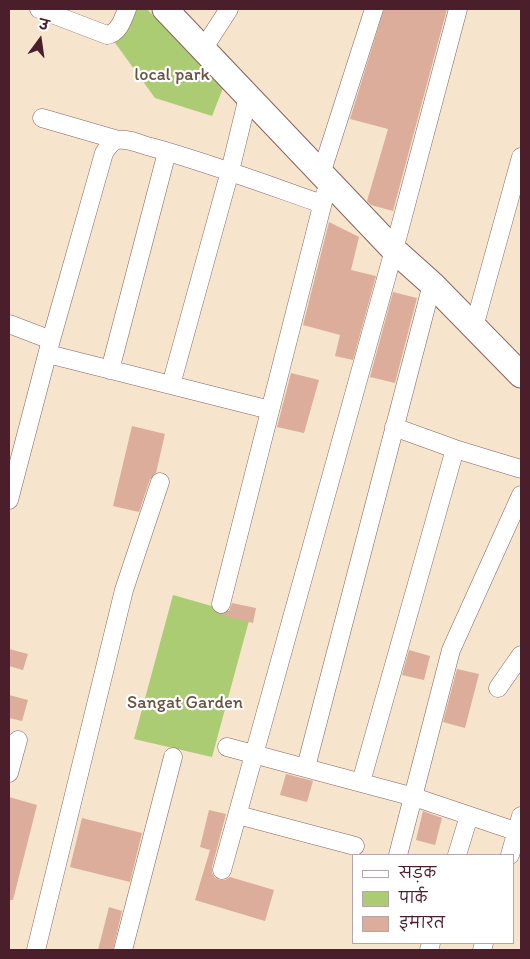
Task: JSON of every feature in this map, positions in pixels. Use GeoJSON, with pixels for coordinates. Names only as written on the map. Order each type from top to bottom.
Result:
{"type":"FeatureCollection","features":[{"type":"Feature","properties":{"kind":"street"},"geometry":{"type":"LineString","coordinates":[[39,9],[107,35],[112,34],[120,26],[127,9]]}},
{"type":"Feature","properties":{"kind":"street"},"geometry":{"type":"LineString","coordinates":[[165,9],[248,97],[324,186],[432,284],[521,376]]}},
{"type":"Feature","properties":{"kind":"street"},"geometry":{"type":"LineString","coordinates":[[203,49],[229,9]]}},
{"type":"Feature","properties":{"kind":"street"},"geometry":{"type":"LineString","coordinates":[[221,604],[324,186],[374,9]]}},
{"type":"Feature","properties":{"kind":"street"},"geometry":{"type":"LineString","coordinates":[[222,870],[394,250],[458,9]]}},
{"type":"Feature","properties":{"kind":"street"},"geometry":{"type":"LineString","coordinates":[[171,385],[230,171],[248,97]]}},
{"type":"Feature","properties":{"kind":"street"},"geometry":{"type":"LineString","coordinates":[[42,118],[230,171],[324,186]]}},
{"type":"Feature","properties":{"kind":"street"},"geometry":{"type":"LineString","coordinates":[[9,500],[14,457],[49,347],[104,153],[110,144],[118,140]]}},
{"type":"Feature","properties":{"kind":"street"},"geometry":{"type":"LineString","coordinates":[[110,370],[167,152]]}},
{"type":"Feature","properties":{"kind":"street"},"geometry":{"type":"LineString","coordinates":[[474,327],[521,157]]}},
{"type":"Feature","properties":{"kind":"street"},"geometry":{"type":"LineString","coordinates":[[306,767],[432,284]]}},
{"type":"Feature","properties":{"kind":"street"},"geometry":{"type":"LineString","coordinates":[[9,324],[49,347],[110,370],[270,410]]}},
{"type":"Feature","properties":{"kind":"street"},"geometry":{"type":"LineString","coordinates":[[394,427],[455,449],[521,469]]}},
{"type":"Feature","properties":{"kind":"street"},"geometry":{"type":"LineString","coordinates":[[361,782],[455,449]]}},
{"type":"Feature","properties":{"kind":"street"},"geometry":{"type":"LineString","coordinates":[[36,950],[124,590],[160,482]]}},
{"type":"Feature","properties":{"kind":"street"},"geometry":{"type":"LineString","coordinates":[[398,854],[451,650],[521,495]]}},
{"type":"Feature","properties":{"kind":"street"},"geometry":{"type":"LineString","coordinates":[[498,688],[521,655]]}},
{"type":"Feature","properties":{"kind":"street"},"geometry":{"type":"LineString","coordinates":[[9,773],[18,740]]}},
{"type":"Feature","properties":{"kind":"street"},"geometry":{"type":"LineString","coordinates":[[227,746],[414,797],[469,816],[520,827],[510,854]]}},
{"type":"Feature","properties":{"kind":"street"},"geometry":{"type":"LineString","coordinates":[[123,950],[173,757]]}},
{"type":"Feature","properties":{"kind":"street"},"geometry":{"type":"LineString","coordinates":[[238,815],[355,846]]}},
{"type":"Feature","properties":{"kind":"street"},"geometry":{"type":"LineString","coordinates":[[457,854],[469,816]]}},
{"type":"Feature","properties":{"kind":"green space","name":"local park"},"geometry":{"type":"Polygon","coordinates":[[[128,9],[147,9],[223,88],[212,116],[155,98],[113,40],[128,9]]]}},
{"type":"Feature","properties":{"kind":"green space","name":"Sangat Garden"},"geometry":{"type":"Polygon","coordinates":[[[173,595],[250,617],[212,757],[134,739],[173,595]]]}},
{"type":"Feature","properties":{"kind":"building"},"geometry":{"type":"Polygon","coordinates":[[[384,9],[447,9],[393,211],[371,205],[367,201],[388,129],[350,119],[384,9]]]}},
{"type":"Feature","properties":{"kind":"building"},"geometry":{"type":"Polygon","coordinates":[[[329,222],[359,237],[351,270],[376,276],[353,360],[335,356],[340,335],[303,325],[329,222]]]}},
{"type":"Feature","properties":{"kind":"building"},"geometry":{"type":"Polygon","coordinates":[[[393,292],[417,298],[395,383],[370,377],[393,292]]]}},
{"type":"Feature","properties":{"kind":"building"},"geometry":{"type":"Polygon","coordinates":[[[291,373],[319,380],[304,433],[277,427],[291,373]]]}},
{"type":"Feature","properties":{"kind":"building"},"geometry":{"type":"Polygon","coordinates":[[[132,426],[165,434],[156,473],[150,479],[139,512],[113,506],[132,426]]]}},
{"type":"Feature","properties":{"kind":"building"},"geometry":{"type":"Polygon","coordinates":[[[232,603],[256,608],[253,623],[221,615],[229,611],[232,603]]]}},
{"type":"Feature","properties":{"kind":"building"},"geometry":{"type":"Polygon","coordinates":[[[9,649],[28,654],[23,670],[9,666],[9,649]]]}},
{"type":"Feature","properties":{"kind":"building"},"geometry":{"type":"Polygon","coordinates":[[[409,650],[430,656],[424,680],[402,675],[409,650]]]}},
{"type":"Feature","properties":{"kind":"building"},"geometry":{"type":"Polygon","coordinates":[[[457,669],[479,674],[465,728],[443,722],[457,669]]]}},
{"type":"Feature","properties":{"kind":"building"},"geometry":{"type":"Polygon","coordinates":[[[9,695],[28,700],[22,721],[9,718],[9,695]]]}},
{"type":"Feature","properties":{"kind":"building"},"geometry":{"type":"Polygon","coordinates":[[[286,774],[313,781],[307,802],[280,795],[286,774]]]}},
{"type":"Feature","properties":{"kind":"building"},"geometry":{"type":"Polygon","coordinates":[[[9,797],[37,805],[13,900],[9,900],[9,797]]]}},
{"type":"Feature","properties":{"kind":"building"},"geometry":{"type":"Polygon","coordinates":[[[209,810],[226,814],[212,873],[215,878],[220,880],[230,877],[274,890],[265,921],[195,900],[210,850],[200,847],[209,810]]]}},
{"type":"Feature","properties":{"kind":"building"},"geometry":{"type":"Polygon","coordinates":[[[423,811],[442,818],[435,845],[416,840],[423,811]]]}},
{"type":"Feature","properties":{"kind":"building"},"geometry":{"type":"Polygon","coordinates":[[[82,818],[142,833],[130,882],[70,867],[82,818]]]}},
{"type":"Feature","properties":{"kind":"building"},"geometry":{"type":"Polygon","coordinates":[[[109,907],[122,911],[113,950],[98,950],[109,907]]]}}]}
